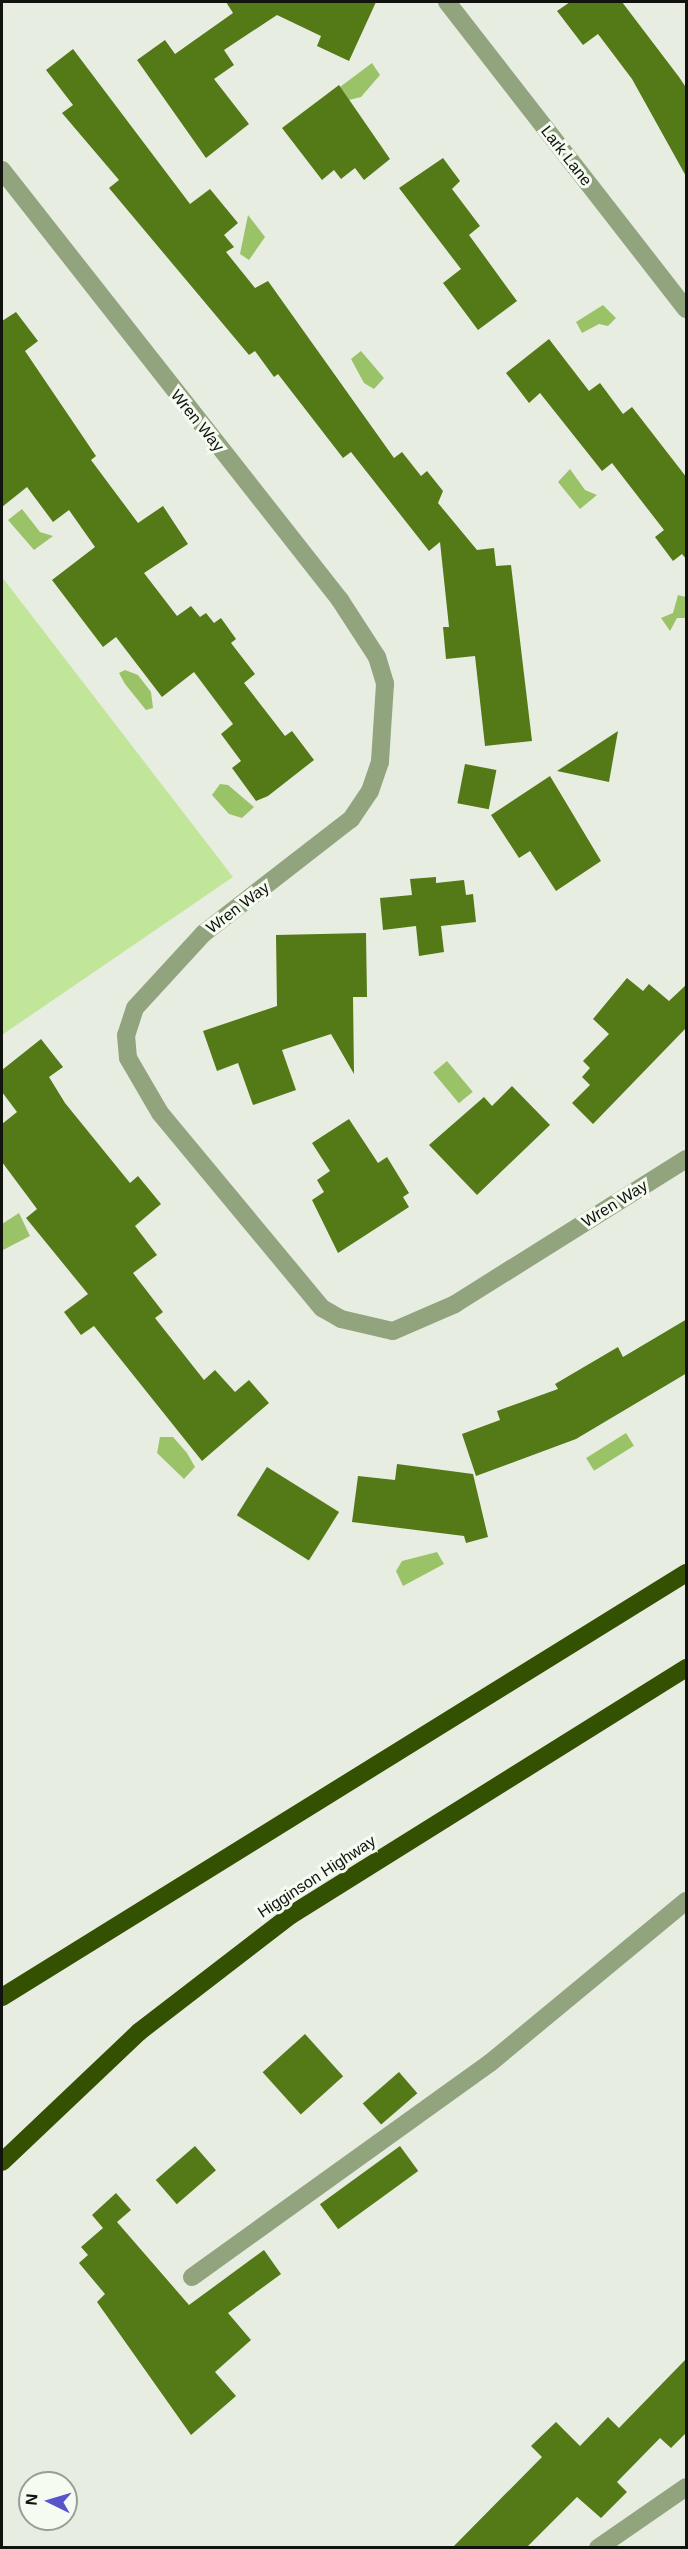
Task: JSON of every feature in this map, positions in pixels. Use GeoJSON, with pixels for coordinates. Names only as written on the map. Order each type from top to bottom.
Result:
{"type":"FeatureCollection","features":[{"type":"Feature","properties":{"kind":"highway"},"geometry":{"type":"LineString","coordinates":[[2,1997],[687,1573]]}},
{"type":"Feature","properties":{"kind":"highway","name":"Higginson Highway"},"geometry":{"type":"LineString","coordinates":[[4,2161],[139,2032],[291,1916],[687,1668]]}},
{"type":"Feature","properties":{"kind":"street","name":"Lark Lane"},"geometry":{"type":"LineString","coordinates":[[447,2],[687,309]]}},
{"type":"Feature","properties":{"kind":"street","name":"Wren Way"},"geometry":{"type":"LineString","coordinates":[[2,170],[340,600],[377,657],[385,684],[380,762],[370,791],[351,819],[202,934],[135,1008],[126,1035],[128,1058],[160,1113],[322,1308],[341,1319],[393,1331],[455,1304],[687,1159]]}},
{"type":"Feature","properties":{"kind":"street"},"geometry":{"type":"LineString","coordinates":[[192,2277],[490,2063],[687,1901]]}},
{"type":"Feature","properties":{"kind":"street"},"geometry":{"type":"LineString","coordinates":[[598,2547],[687,2487]]}},
{"type":"Feature","properties":{"kind":"shaded area"},"geometry":{"type":"Polygon","coordinates":[[[372,63],[380,75],[361,97],[349,100],[340,87],[372,63]]]}},
{"type":"Feature","properties":{"kind":"shaded area"},"geometry":{"type":"Polygon","coordinates":[[[248,215],[265,237],[249,260],[240,254],[248,215]]]}},
{"type":"Feature","properties":{"kind":"shaded area"},"geometry":{"type":"Polygon","coordinates":[[[603,305],[616,318],[608,326],[599,324],[582,333],[576,322],[603,305]]]}},
{"type":"Feature","properties":{"kind":"shaded area"},"geometry":{"type":"Polygon","coordinates":[[[361,351],[384,378],[374,389],[364,383],[351,359],[361,351]]]}},
{"type":"Feature","properties":{"kind":"shaded area"},"geometry":{"type":"Polygon","coordinates":[[[570,469],[585,490],[597,495],[580,509],[558,482],[570,469]]]}},
{"type":"Feature","properties":{"kind":"shaded area"},"geometry":{"type":"Polygon","coordinates":[[[22,509],[40,532],[53,536],[34,550],[8,520],[22,509]]]}},
{"type":"Feature","properties":{"kind":"shaded area"},"geometry":{"type":"Polygon","coordinates":[[[2,577],[233,877],[2,1035],[2,577]]]}},
{"type":"Feature","properties":{"kind":"shaded area"},"geometry":{"type":"Polygon","coordinates":[[[678,595],[686,597],[686,618],[677,618],[670,631],[661,618],[673,613],[678,595]]]}},
{"type":"Feature","properties":{"kind":"shaded area"},"geometry":{"type":"Polygon","coordinates":[[[125,670],[138,675],[151,692],[153,708],[146,710],[125,684],[119,673],[125,670]]]}},
{"type":"Feature","properties":{"kind":"shaded area"},"geometry":{"type":"Polygon","coordinates":[[[220,784],[228,785],[254,807],[242,818],[229,814],[212,795],[220,784]]]}},
{"type":"Feature","properties":{"kind":"shaded area"},"geometry":{"type":"Polygon","coordinates":[[[447,1061],[473,1092],[459,1103],[433,1073],[447,1061]]]}},
{"type":"Feature","properties":{"kind":"shaded area"},"geometry":{"type":"Polygon","coordinates":[[[19,1213],[30,1236],[3,1250],[2,1224],[19,1213]]]}},
{"type":"Feature","properties":{"kind":"shaded area"},"geometry":{"type":"Polygon","coordinates":[[[626,1433],[634,1446],[594,1471],[586,1458],[626,1433]]]}},
{"type":"Feature","properties":{"kind":"shaded area"},"geometry":{"type":"Polygon","coordinates":[[[160,1437],[173,1437],[187,1453],[195,1467],[184,1479],[157,1453],[160,1437]]]}},
{"type":"Feature","properties":{"kind":"shaded area"},"geometry":{"type":"Polygon","coordinates":[[[437,1552],[444,1564],[403,1586],[396,1571],[402,1561],[437,1552]]]}},
{"type":"Feature","properties":{"kind":"building"},"geometry":{"type":"Polygon","coordinates":[[[226,2],[376,2],[349,61],[317,46],[321,36],[277,15],[224,50],[234,65],[214,79],[249,124],[206,158],[137,60],[165,40],[175,54],[233,13],[226,2]]]}},
{"type":"Feature","properties":{"kind":"building"},"geometry":{"type":"Polygon","coordinates":[[[570,2],[622,2],[687,89],[687,178],[632,79],[598,34],[583,45],[557,11],[570,2]]]}},
{"type":"Feature","properties":{"kind":"building"},"geometry":{"type":"Polygon","coordinates":[[[73,49],[190,204],[210,189],[238,223],[224,235],[234,247],[226,252],[255,288],[268,281],[394,458],[402,452],[421,476],[427,471],[443,491],[438,503],[477,550],[494,548],[496,566],[511,565],[532,741],[485,746],[475,656],[446,659],[443,627],[449,627],[440,542],[429,551],[351,452],[343,458],[278,374],[274,377],[255,351],[249,355],[109,188],[119,180],[62,113],[73,105],[46,70],[73,49]]]}},
{"type":"Feature","properties":{"kind":"building"},"geometry":{"type":"Polygon","coordinates":[[[339,85],[390,159],[364,180],[355,168],[341,179],[334,170],[322,180],[282,128],[339,85]]]}},
{"type":"Feature","properties":{"kind":"building"},"geometry":{"type":"Polygon","coordinates":[[[443,158],[460,181],[452,189],[480,226],[469,235],[517,301],[478,330],[443,283],[461,269],[399,188],[443,158]]]}},
{"type":"Feature","properties":{"kind":"building"},"geometry":{"type":"Polygon","coordinates":[[[16,312],[38,341],[25,351],[96,456],[91,460],[138,523],[163,506],[188,544],[144,573],[177,616],[191,606],[200,617],[206,613],[214,623],[221,618],[236,639],[231,643],[255,674],[244,683],[285,736],[292,731],[314,760],[268,796],[256,801],[232,768],[241,761],[221,734],[233,724],[194,672],[162,697],[116,637],[103,647],[52,580],[95,547],[69,510],[53,522],[27,487],[2,507],[2,321],[16,312]]]}},
{"type":"Feature","properties":{"kind":"building"},"geometry":{"type":"Polygon","coordinates":[[[549,339],[589,391],[600,383],[623,414],[632,407],[687,478],[687,560],[682,554],[673,561],[655,537],[664,530],[612,463],[602,471],[540,393],[529,403],[506,373],[549,339]]]}},
{"type":"Feature","properties":{"kind":"building"},"geometry":{"type":"Polygon","coordinates":[[[618,731],[609,782],[557,771],[618,731]]]}},
{"type":"Feature","properties":{"kind":"building"},"geometry":{"type":"Polygon","coordinates":[[[465,764],[496,770],[489,809],[457,803],[465,764]]]}},
{"type":"Feature","properties":{"kind":"building"},"geometry":{"type":"Polygon","coordinates":[[[550,776],[601,861],[556,891],[530,851],[519,858],[491,815],[550,776]]]}},
{"type":"Feature","properties":{"kind":"building"},"geometry":{"type":"Polygon","coordinates":[[[436,877],[436,883],[464,880],[466,895],[473,894],[476,922],[441,926],[444,952],[419,956],[416,926],[383,930],[380,898],[412,895],[410,879],[436,877]]]}},
{"type":"Feature","properties":{"kind":"building"},"geometry":{"type":"Polygon","coordinates":[[[366,933],[367,997],[353,997],[354,1074],[331,1034],[282,1050],[296,1090],[253,1105],[238,1063],[217,1071],[203,1031],[277,1006],[276,935],[366,933]]]}},
{"type":"Feature","properties":{"kind":"building"},"geometry":{"type":"Polygon","coordinates":[[[627,978],[643,991],[649,984],[669,1001],[687,984],[687,1027],[593,1124],[572,1103],[590,1085],[582,1077],[590,1068],[583,1061],[609,1034],[593,1019],[627,978]]]}},
{"type":"Feature","properties":{"kind":"building"},"geometry":{"type":"Polygon","coordinates":[[[41,1039],[63,1067],[49,1077],[65,1103],[130,1183],[138,1176],[161,1204],[135,1226],[157,1255],[133,1273],[163,1312],[155,1318],[204,1380],[215,1370],[235,1392],[249,1380],[269,1403],[202,1461],[94,1326],[81,1335],[64,1312],[88,1294],[26,1218],[37,1209],[2,1162],[2,1124],[17,1112],[2,1092],[2,1070],[41,1039]]]}},
{"type":"Feature","properties":{"kind":"building"},"geometry":{"type":"Polygon","coordinates":[[[512,1086],[550,1125],[477,1195],[429,1145],[484,1097],[492,1106],[512,1086]]]}},
{"type":"Feature","properties":{"kind":"building"},"geometry":{"type":"Polygon","coordinates":[[[349,1119],[378,1163],[387,1157],[409,1193],[403,1197],[409,1207],[338,1253],[312,1200],[324,1192],[317,1180],[330,1171],[312,1143],[349,1119]]]}},
{"type":"Feature","properties":{"kind":"building"},"geometry":{"type":"Polygon","coordinates":[[[687,1319],[687,1373],[576,1439],[476,1476],[462,1434],[500,1420],[497,1411],[558,1389],[555,1384],[618,1347],[623,1357],[687,1319]]]}},
{"type":"Feature","properties":{"kind":"building"},"geometry":{"type":"Polygon","coordinates":[[[397,1464],[473,1474],[488,1537],[466,1543],[464,1536],[352,1522],[358,1476],[395,1480],[397,1464]]]}},
{"type":"Feature","properties":{"kind":"building"},"geometry":{"type":"Polygon","coordinates":[[[267,1467],[339,1512],[309,1560],[237,1515],[267,1467]]]}},
{"type":"Feature","properties":{"kind":"building"},"geometry":{"type":"Polygon","coordinates":[[[305,2034],[343,2076],[301,2114],[263,2072],[305,2034]]]}},
{"type":"Feature","properties":{"kind":"building"},"geometry":{"type":"Polygon","coordinates":[[[399,2072],[417,2093],[381,2125],[363,2103],[399,2072]]]}},
{"type":"Feature","properties":{"kind":"building"},"geometry":{"type":"Polygon","coordinates":[[[195,2146],[216,2170],[177,2204],[156,2180],[195,2146]]]}},
{"type":"Feature","properties":{"kind":"building"},"geometry":{"type":"Polygon","coordinates":[[[400,2146],[418,2171],[338,2229],[320,2204],[400,2146]]]}},
{"type":"Feature","properties":{"kind":"building"},"geometry":{"type":"Polygon","coordinates":[[[116,2193],[131,2210],[117,2222],[189,2305],[264,2250],[281,2274],[228,2313],[251,2340],[215,2372],[236,2396],[191,2435],[97,2302],[105,2294],[79,2263],[88,2255],[81,2247],[103,2228],[92,2215],[116,2193]]]}},
{"type":"Feature","properties":{"kind":"building"},"geometry":{"type":"Polygon","coordinates":[[[687,2358],[687,2432],[671,2448],[660,2438],[617,2482],[627,2492],[601,2518],[577,2497],[527,2547],[453,2547],[542,2457],[531,2446],[556,2422],[580,2446],[608,2417],[619,2428],[687,2358]]]}}]}
